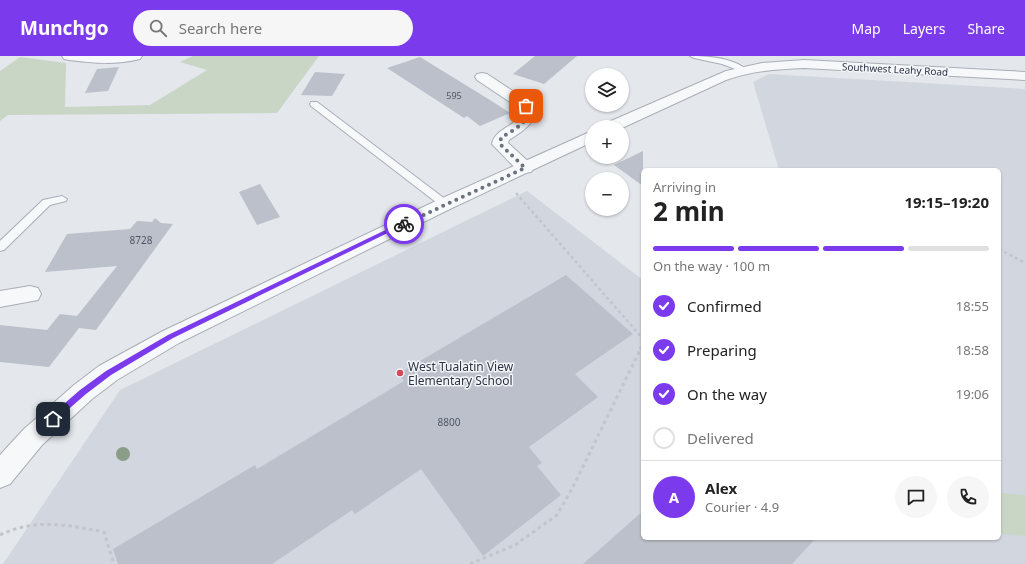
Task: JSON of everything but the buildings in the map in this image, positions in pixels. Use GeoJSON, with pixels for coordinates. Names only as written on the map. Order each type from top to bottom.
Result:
{"type":"FeatureCollection","features":[{"type":"Feature","properties":{"kind":"street"},"geometry":{"type":"LineString","coordinates":[[69,56],[96,59],[116,59],[135,56]]}},
{"type":"Feature","properties":{"kind":"street","name":"Southwest Leahy Road"},"geometry":{"type":"LineString","coordinates":[[625,120],[721,77],[743,70],[769,65],[804,64],[1025,76]]}},
{"type":"Feature","properties":{"kind":"street"},"geometry":{"type":"LineString","coordinates":[[482,77],[526,106],[528,116],[524,121],[501,138],[500,144],[525,168]]}},
{"type":"Feature","properties":{"kind":"street"},"geometry":{"type":"LineString","coordinates":[[0,475],[33,437],[83,392],[108,373],[171,336],[445,204],[585,139]]}},
{"type":"Feature","properties":{"kind":"street"},"geometry":{"type":"LineString","coordinates":[[0,298],[30,294]]}},
{"type":"Feature","properties":{"kind":"lane"},"geometry":{"type":"LineString","coordinates":[[694,56],[724,62],[743,70]]}},
{"type":"Feature","properties":{"kind":"lane"},"geometry":{"type":"LineString","coordinates":[[314,104],[445,204]]}},
{"type":"Feature","properties":{"kind":"lane"},"geometry":{"type":"LineString","coordinates":[[0,247],[47,202],[62,199]]}},
{"type":"Feature","properties":{"kind":"path"},"geometry":{"type":"LineString","coordinates":[[503,178],[641,337]]}},
{"type":"Feature","properties":{"kind":"path"},"geometry":{"type":"LineString","coordinates":[[1001,251],[1025,263]]}},
{"type":"Feature","properties":{"kind":"path"},"geometry":{"type":"LineString","coordinates":[[470,564],[515,545],[557,515],[573,487],[641,347]]}},
{"type":"Feature","properties":{"kind":"path"},"geometry":{"type":"LineString","coordinates":[[0,535],[11,528],[31,524],[71,525],[104,532],[114,564]]}},
{"type":"Feature","properties":{"kind":"shaded area","name":"West Tualatin View Elementary School"},"geometry":{"type":"Polygon","coordinates":[[[769,74],[1025,89],[1025,564],[3,564],[120,390],[527,191],[641,278],[641,540],[1001,540],[1001,168],[778,168],[753,82],[769,74]]]}},
{"type":"Feature","properties":{"kind":"green space"},"geometry":{"type":"Polygon","coordinates":[[[193,56],[319,56],[277,113],[8,115],[0,121],[0,71],[20,57],[66,63],[65,107],[150,105],[207,70],[180,62],[193,56]]]}},
{"type":"Feature","properties":{"kind":"green space"},"geometry":{"type":"Polygon","coordinates":[[[1001,493],[1025,495],[1025,536],[1002,534],[1001,493]]]}},
{"type":"Feature","properties":{"kind":"way so far"},"geometry":{"type":"LineString","coordinates":[[404,224],[525,168],[500,144],[501,138],[518,127],[528,116],[526,106]]}},
{"type":"Feature","properties":{"kind":"place","name":"West Tualatin View Elementary School"},"geometry":{"type":"Point","coordinates":[400,373]}},
{"type":"Feature","properties":{"kind":"route"},"geometry":{"type":"LineString","coordinates":[[53,419],[83,392],[108,373],[171,336],[404,224]]}}]}
